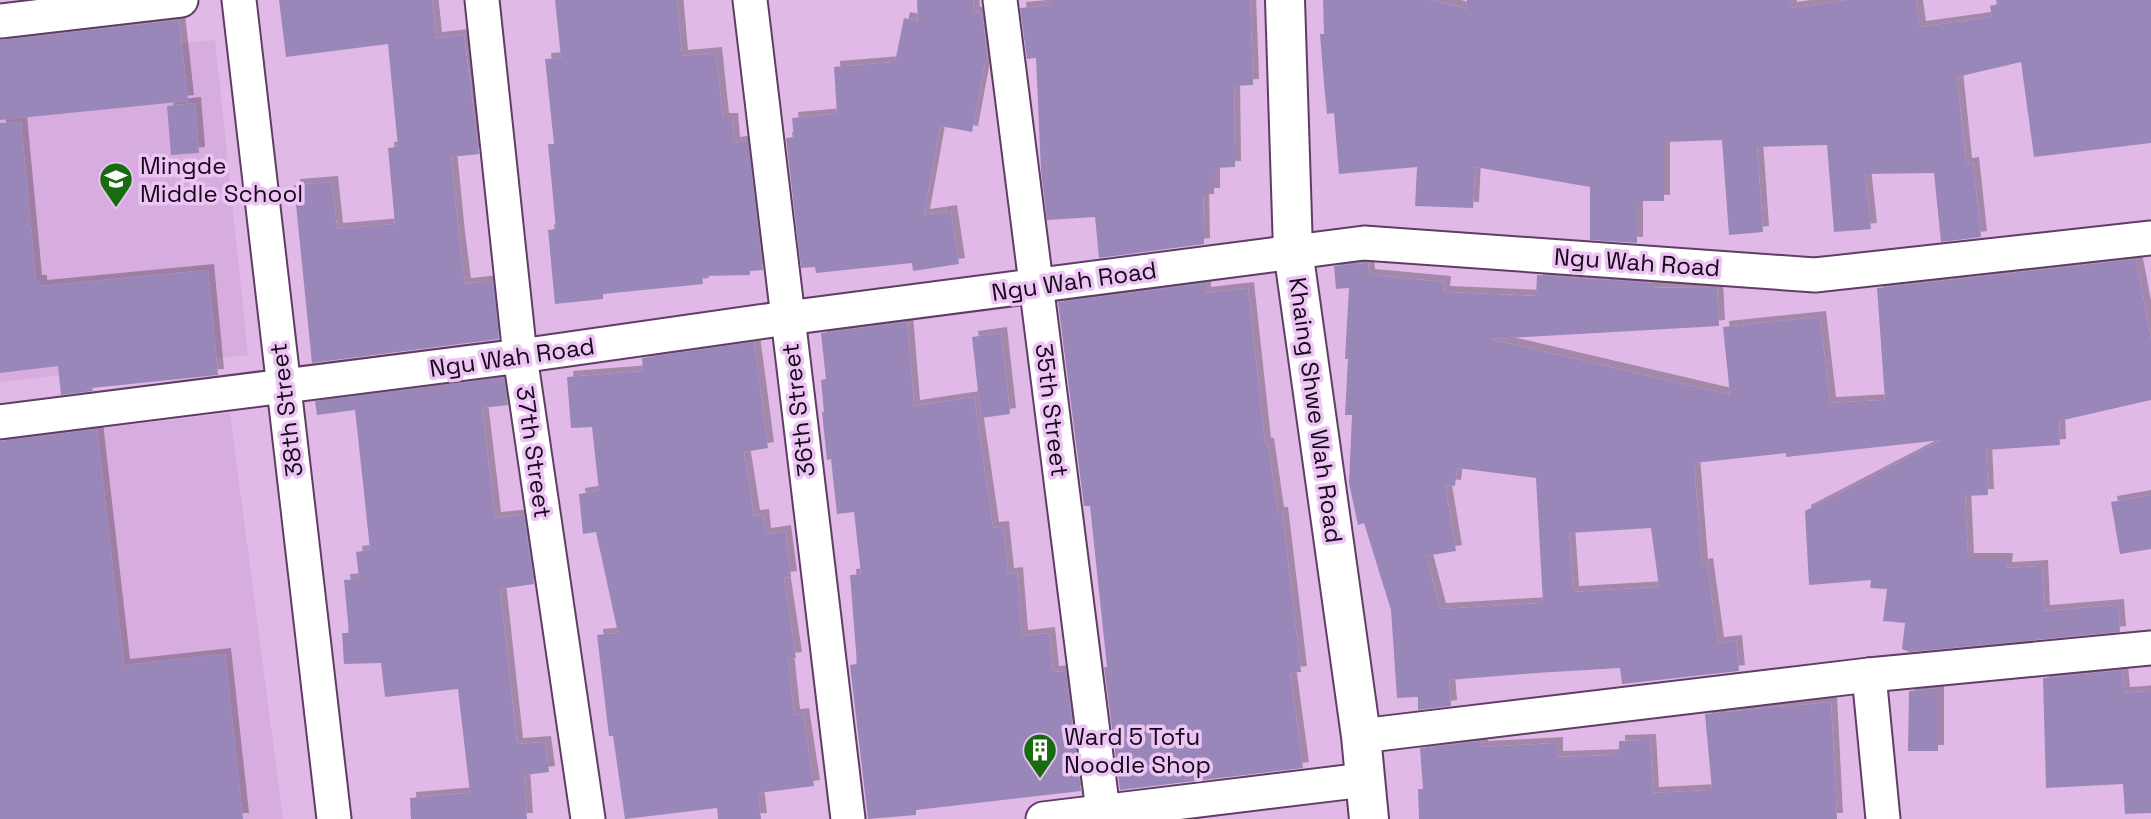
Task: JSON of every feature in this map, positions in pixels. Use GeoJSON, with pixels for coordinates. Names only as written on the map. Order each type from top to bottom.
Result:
{"type":"FeatureCollection","features":[{"type":"Feature","properties":{"kind":"street"},"geometry":{"type":"LineString","coordinates":[[0,21],[181,0]]}},
{"type":"Feature","properties":{"kind":"street","name":"38th Street"},"geometry":{"type":"LineString","coordinates":[[239,0],[334,819]]}},
{"type":"Feature","properties":{"kind":"street","name":"37th Street"},"geometry":{"type":"LineString","coordinates":[[482,0],[520,356],[588,819]]}},
{"type":"Feature","properties":{"kind":"street","name":"36th Street"},"geometry":{"type":"LineString","coordinates":[[750,0],[848,819]]}},
{"type":"Feature","properties":{"kind":"street","name":"35th Street"},"geometry":{"type":"LineString","coordinates":[[1000,0],[1104,815]]}},
{"type":"Feature","properties":{"kind":"street","name":"Khaing Shwe Wah Road"},"geometry":{"type":"LineString","coordinates":[[1285,0],[1293,250],[1361,736],[1369,819]]}},
{"type":"Feature","properties":{"kind":"street","name":"Ngu Wah Road"},"geometry":{"type":"LineString","coordinates":[[0,422],[520,356],[1293,250],[1364,243],[1815,275],[2151,238]]}},
{"type":"Feature","properties":{"kind":"street"},"geometry":{"type":"LineString","coordinates":[[1361,736],[1869,675],[2151,648]]}},
{"type":"Feature","properties":{"kind":"street"},"geometry":{"type":"LineString","coordinates":[[1869,675],[1882,819]]}},
{"type":"Feature","properties":{"kind":"street"},"geometry":{"type":"LineString","coordinates":[[1043,819],[1104,815],[1364,780]]}},
{"type":"Feature","properties":{"kind":"shaded area","name":"Mingde Middle School"},"geometry":{"type":"Polygon","coordinates":[[[215,40],[248,355],[0,382],[0,63],[215,40]]]}},
{"type":"Feature","properties":{"kind":"shaded area"},"geometry":{"type":"Polygon","coordinates":[[[230,413],[283,819],[0,819],[0,440],[230,413]]]}},
{"type":"Feature","properties":{"kind":"building"},"geometry":{"type":"Polygon","coordinates":[[[279,0],[432,0],[436,38],[464,35],[479,154],[451,157],[459,238],[465,284],[493,281],[499,339],[312,363],[294,185],[332,182],[337,229],[395,224],[388,148],[398,147],[388,44],[286,57],[279,0]]]}},
{"type":"Feature","properties":{"kind":"building"},"geometry":{"type":"Polygon","coordinates":[[[555,0],[677,0],[682,56],[716,53],[723,119],[732,119],[734,143],[748,141],[763,270],[750,271],[750,275],[702,276],[703,284],[603,294],[603,299],[555,304],[548,230],[556,229],[548,144],[554,144],[545,59],[561,58],[555,0]]]}},
{"type":"Feature","properties":{"kind":"building"},"geometry":{"type":"Polygon","coordinates":[[[917,0],[973,0],[974,13],[982,12],[988,62],[985,62],[972,132],[940,126],[924,215],[951,211],[959,264],[913,271],[912,263],[816,273],[815,267],[801,268],[786,138],[794,137],[792,118],[837,114],[834,67],[895,62],[904,18],[918,21],[917,0]]]}},
{"type":"Feature","properties":{"kind":"building"},"geometry":{"type":"Polygon","coordinates":[[[1051,0],[1250,0],[1253,85],[1234,86],[1235,167],[1214,168],[1214,194],[1203,194],[1204,244],[1099,258],[1095,217],[1047,220],[1041,171],[1036,58],[1027,59],[1020,8],[1052,5],[1051,0]]]}},
{"type":"Feature","properties":{"kind":"building"},"geometry":{"type":"Polygon","coordinates":[[[1323,0],[1430,0],[1467,9],[1467,0],[1789,0],[1791,8],[1847,0],[1916,0],[1920,27],[1992,17],[1990,6],[1998,4],[1998,0],[2151,0],[2151,143],[2034,157],[2021,62],[1957,77],[1966,164],[1973,163],[1981,237],[1941,242],[1934,173],[1865,174],[1871,229],[1834,232],[1827,145],[1757,147],[1763,232],[1729,235],[1722,140],[1664,142],[1664,201],[1637,201],[1637,243],[1590,240],[1590,187],[1475,167],[1473,208],[1415,206],[1417,167],[1339,174],[1334,113],[1327,114],[1324,84],[1320,34],[1324,34],[1323,0]]]}},
{"type":"Feature","properties":{"kind":"building"},"geometry":{"type":"Polygon","coordinates":[[[179,20],[188,101],[0,120],[0,40],[179,20]]]}},
{"type":"Feature","properties":{"kind":"building"},"geometry":{"type":"Polygon","coordinates":[[[195,103],[199,153],[171,155],[167,106],[195,103]]]}},
{"type":"Feature","properties":{"kind":"building"},"geometry":{"type":"Polygon","coordinates":[[[21,122],[36,281],[41,281],[41,286],[208,270],[218,375],[92,388],[93,391],[61,395],[58,366],[0,373],[0,123],[21,122]]]}},
{"type":"Feature","properties":{"kind":"building"},"geometry":{"type":"Polygon","coordinates":[[[2136,259],[2151,339],[2151,400],[2059,421],[2060,445],[1986,450],[1988,495],[1965,496],[1968,559],[2007,559],[2006,568],[2042,566],[2044,611],[2118,605],[2120,632],[1910,652],[1902,649],[1905,623],[1883,621],[1887,589],[1870,588],[1871,580],[1809,585],[1805,511],[1942,440],[1786,457],[1786,453],[1694,463],[1702,565],[1707,564],[1718,643],[1736,641],[1739,671],[1622,684],[1620,668],[1536,673],[1449,680],[1451,706],[1418,710],[1418,697],[1397,698],[1391,610],[1364,523],[1358,525],[1349,483],[1352,415],[1345,415],[1348,359],[1345,359],[1349,288],[1336,289],[1334,266],[1368,263],[1369,275],[1445,282],[1444,292],[1536,296],[1537,275],[1653,283],[1653,288],[1717,287],[1719,326],[1490,339],[1730,395],[1723,327],[1820,317],[1830,403],[1885,400],[1877,288],[2136,259]],[[1457,468],[1455,486],[1445,485],[1456,551],[1426,556],[1440,609],[1543,603],[1536,478],[1457,468]],[[1651,528],[1569,533],[1573,592],[1659,587],[1651,528]]]}},
{"type":"Feature","properties":{"kind":"building"},"geometry":{"type":"Polygon","coordinates":[[[1205,283],[1205,293],[1248,288],[1265,444],[1268,444],[1278,513],[1282,513],[1301,672],[1290,673],[1303,768],[1120,790],[1104,667],[1107,667],[1090,506],[1084,506],[1058,302],[1205,283]]]}},
{"type":"Feature","properties":{"kind":"building"},"geometry":{"type":"Polygon","coordinates":[[[907,322],[914,406],[974,397],[993,528],[1003,527],[1008,574],[1017,573],[1022,636],[1049,633],[1053,672],[1066,671],[1081,791],[916,810],[916,815],[868,819],[850,665],[857,664],[850,575],[861,574],[854,512],[837,514],[831,459],[827,460],[821,380],[826,379],[821,333],[907,322]]]}},
{"type":"Feature","properties":{"kind":"building"},"geometry":{"type":"Polygon","coordinates":[[[1001,333],[1010,414],[981,418],[972,337],[1001,333]]]}},
{"type":"Feature","properties":{"kind":"building"},"geometry":{"type":"Polygon","coordinates":[[[754,342],[768,448],[744,452],[754,516],[763,515],[765,534],[785,531],[791,577],[784,578],[796,658],[788,659],[794,715],[803,714],[814,786],[758,793],[761,819],[718,819],[717,808],[625,819],[613,736],[609,736],[597,635],[618,633],[596,532],[583,534],[579,494],[599,491],[592,427],[571,428],[567,377],[643,371],[642,358],[754,342]]]}},
{"type":"Feature","properties":{"kind":"building"},"geometry":{"type":"Polygon","coordinates":[[[504,377],[508,405],[482,408],[495,518],[524,515],[534,584],[500,589],[517,744],[545,742],[549,772],[524,775],[527,819],[411,819],[410,798],[470,793],[458,689],[385,697],[381,663],[344,664],[342,633],[349,633],[344,580],[359,579],[356,552],[370,550],[355,410],[317,415],[315,401],[504,377]]]}},
{"type":"Feature","properties":{"kind":"building"},"geometry":{"type":"Polygon","coordinates":[[[97,429],[124,665],[225,654],[243,819],[0,819],[0,441],[97,429]]]}},
{"type":"Feature","properties":{"kind":"building"},"geometry":{"type":"Polygon","coordinates":[[[2151,495],[2151,549],[2120,554],[2111,502],[2151,495]]]}},
{"type":"Feature","properties":{"kind":"building"},"geometry":{"type":"Polygon","coordinates":[[[2122,670],[2124,693],[2151,691],[2151,813],[2125,814],[2123,784],[2046,788],[2043,678],[2122,670]]]}},
{"type":"Feature","properties":{"kind":"building"},"geometry":{"type":"Polygon","coordinates":[[[1938,688],[1938,751],[1908,751],[1909,691],[1938,688]]]}},
{"type":"Feature","properties":{"kind":"building"},"geometry":{"type":"Polygon","coordinates":[[[1831,702],[1837,819],[1419,819],[1418,789],[1423,789],[1420,748],[1481,741],[1482,747],[1557,743],[1557,757],[1619,755],[1619,741],[1650,740],[1653,793],[1712,790],[1705,714],[1831,702]]]}},
{"type":"Feature","properties":{"kind":"place","name":"Mingde Middle School"},"geometry":{"type":"Point","coordinates":[116,209]}},
{"type":"Feature","properties":{"kind":"place","name":"Ward 5 Tofu Noodle Shop"},"geometry":{"type":"Point","coordinates":[1040,780]}}]}
